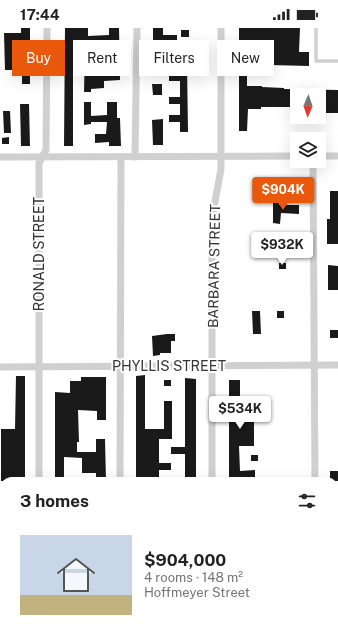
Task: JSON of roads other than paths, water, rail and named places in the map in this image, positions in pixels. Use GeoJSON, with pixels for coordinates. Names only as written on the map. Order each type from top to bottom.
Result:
{"type":"FeatureCollection","features":[{"type":"Feature","properties":{"kind":"street","name":"RONALD STREET"},"geometry":{"type":"LineString","coordinates":[[39,477],[39,164],[46,150],[47,28]]}},
{"type":"Feature","properties":{"kind":"street"},"geometry":{"type":"LineString","coordinates":[[135,157],[137,28]]}},
{"type":"Feature","properties":{"kind":"street","name":"BARBARA STREET"},"geometry":{"type":"LineString","coordinates":[[212,477],[212,218],[221,169],[221,28]]}},
{"type":"Feature","properties":{"kind":"street"},"geometry":{"type":"LineString","coordinates":[[0,157],[290,156]]}},
{"type":"Feature","properties":{"kind":"street"},"geometry":{"type":"LineString","coordinates":[[326,156],[338,156]]}},
{"type":"Feature","properties":{"kind":"street"},"geometry":{"type":"LineString","coordinates":[[120,477],[121,157]]}},
{"type":"Feature","properties":{"kind":"street"},"geometry":{"type":"LineString","coordinates":[[313,168],[315,477]]}},
{"type":"Feature","properties":{"kind":"street","name":"PHYLLIS STREET"},"geometry":{"type":"LineString","coordinates":[[0,367],[338,365]]}},
{"type":"Feature","properties":{"kind":"lane"},"geometry":{"type":"LineString","coordinates":[[316,28],[316,61],[338,61]]}}]}
